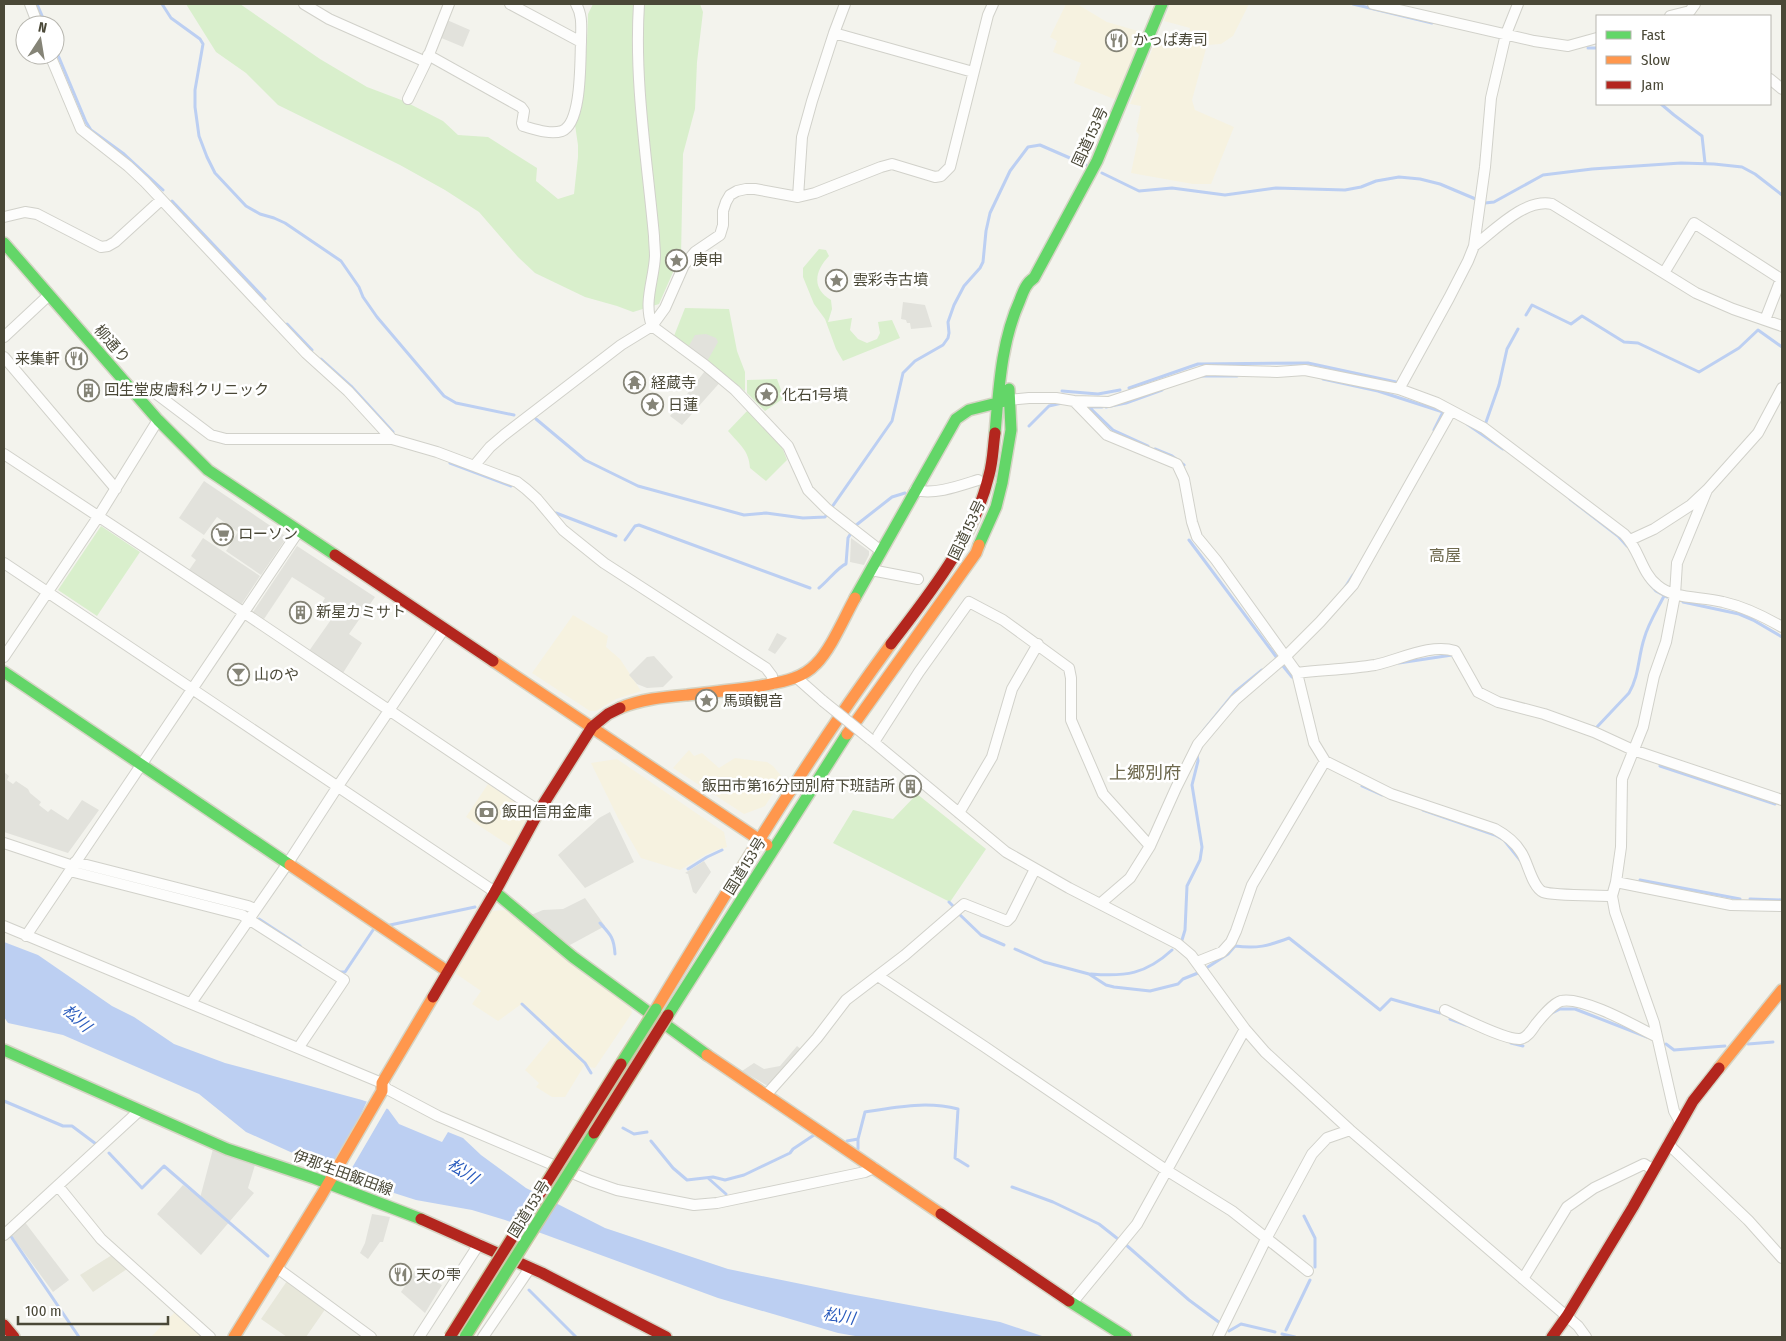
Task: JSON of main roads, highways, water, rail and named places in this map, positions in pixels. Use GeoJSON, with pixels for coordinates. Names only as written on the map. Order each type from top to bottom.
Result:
{"type":"FeatureCollection","features":[{"type":"Feature","properties":{"kind":"main road","name":"国道153号"},"geometry":{"type":"LineString","coordinates":[[450,1337],[656,1008],[758,840],[870,673],[933,588],[962,540],[988,483],[1008,383],[1012,342],[1018,319],[1035,282],[1034,278],[1097,162],[1162,4]]}},
{"type":"Feature","properties":{"kind":"main road","name":"柳通り"},"geometry":{"type":"LineString","coordinates":[[4,243],[158,420],[208,470],[773,849]]}},
{"type":"Feature","properties":{"kind":"main road","name":"国道153号"},"geometry":{"type":"LineString","coordinates":[[465,1337],[842,742],[976,553],[996,507],[1002,483],[1011,430],[1004,401]]}},
{"type":"Feature","properties":{"kind":"main road"},"geometry":{"type":"LineString","coordinates":[[234,1337],[330,1179],[447,972],[495,892],[539,811],[592,727],[608,714],[623,706],[642,701],[773,684],[805,674],[825,652],[956,418],[968,410],[1004,401]]}},
{"type":"Feature","properties":{"kind":"main road"},"geometry":{"type":"LineString","coordinates":[[4,672],[447,972]]}},
{"type":"Feature","properties":{"kind":"main road"},"geometry":{"type":"LineString","coordinates":[[495,892],[574,957],[647,1012],[1072,1303],[1126,1337]]}},
{"type":"Feature","properties":{"kind":"main road"},"geometry":{"type":"LineString","coordinates":[[1552,1337],[1567,1316],[1693,1101],[1782,990]]}},
{"type":"Feature","properties":{"kind":"main road","name":"伊那生田飯田線"},"geometry":{"type":"LineString","coordinates":[[6,1055],[227,1149],[330,1179],[479,1244],[666,1337]]}},
{"type":"Feature","properties":{"kind":"main road"},"geometry":{"type":"LineString","coordinates":[[4,1325],[14,1337]]}},
{"type":"Feature","properties":{"kind":"water","name":"松川"},"geometry":{"type":"Polygon","coordinates":[[[4,942],[38,955],[112,1006],[134,1017],[174,1044],[225,1063],[362,1100],[388,1109],[399,1124],[442,1142],[448,1132],[463,1138],[481,1155],[526,1188],[605,1228],[728,1269],[1000,1322],[1045,1337],[861,1337],[838,1333],[718,1298],[505,1220],[472,1210],[416,1200],[350,1179],[246,1132],[199,1094],[63,1035],[8,1023],[4,1017],[4,942]]]}},
{"type":"Feature","properties":{"kind":"waterway"},"geometry":{"type":"LineString","coordinates":[[37,4],[42,15]]}},
{"type":"Feature","properties":{"kind":"waterway"},"geometry":{"type":"LineString","coordinates":[[162,4],[171,18],[200,39],[203,44],[195,90],[195,107],[199,136],[215,173],[246,206],[260,214],[285,223],[341,261],[377,317],[444,396],[456,403],[514,415]]}},
{"type":"Feature","properties":{"kind":"waterway"},"geometry":{"type":"LineString","coordinates":[[1353,4],[1432,23]]}},
{"type":"Feature","properties":{"kind":"waterway"},"geometry":{"type":"LineString","coordinates":[[1588,48],[1596,48]]}},
{"type":"Feature","properties":{"kind":"waterway"},"geometry":{"type":"LineString","coordinates":[[62,65],[91,130],[124,154],[163,190]]}},
{"type":"Feature","properties":{"kind":"waterway"},"geometry":{"type":"LineString","coordinates":[[1662,105],[1702,136],[1705,163]]}},
{"type":"Feature","properties":{"kind":"waterway"},"geometry":{"type":"LineString","coordinates":[[536,419],[585,460],[638,486],[744,515],[766,513],[803,518],[825,517],[892,421],[903,373],[915,361],[943,345],[948,338],[948,322],[954,305],[964,286],[983,262],[990,213],[1010,171],[1028,147],[1040,145],[1086,165]]}},
{"type":"Feature","properties":{"kind":"waterway"},"geometry":{"type":"LineString","coordinates":[[1102,173],[1139,191],[1172,188],[1225,195],[1276,188],[1345,190],[1399,177],[1420,179],[1440,184],[1485,203],[1494,202],[1543,175],[1592,169],[1681,163],[1714,164],[1742,167],[1755,174],[1782,195]]}},
{"type":"Feature","properties":{"kind":"waterway"},"geometry":{"type":"LineString","coordinates":[[172,201],[265,299]]}},
{"type":"Feature","properties":{"kind":"waterway"},"geometry":{"type":"LineString","coordinates":[[1526,315],[1532,305],[1571,324],[1582,316],[1624,342],[1638,343],[1699,372],[1739,348],[1758,330],[1782,347]]}},
{"type":"Feature","properties":{"kind":"waterway"},"geometry":{"type":"LineString","coordinates":[[287,324],[312,350]]}},
{"type":"Feature","properties":{"kind":"waterway"},"geometry":{"type":"LineString","coordinates":[[1485,425],[1499,385],[1507,349],[1518,329]]}},
{"type":"Feature","properties":{"kind":"waterway"},"geometry":{"type":"LineString","coordinates":[[321,359],[351,386],[393,432]]}},
{"type":"Feature","properties":{"kind":"waterway"},"geometry":{"type":"LineString","coordinates":[[1129,388],[1198,364],[1308,363],[1396,382]]}},
{"type":"Feature","properties":{"kind":"waterway"},"geometry":{"type":"LineString","coordinates":[[1201,376],[1237,376]]}},
{"type":"Feature","properties":{"kind":"waterway"},"geometry":{"type":"LineString","coordinates":[[1323,379],[1378,391],[1443,412],[1434,430]]}},
{"type":"Feature","properties":{"kind":"waterway"},"geometry":{"type":"LineString","coordinates":[[1062,391],[1098,394],[1120,390]]}},
{"type":"Feature","properties":{"kind":"waterway"},"geometry":{"type":"LineString","coordinates":[[1106,407],[1126,403],[1162,390]]}},
{"type":"Feature","properties":{"kind":"waterway"},"geometry":{"type":"LineString","coordinates":[[1029,426],[1049,406],[1062,403]]}},
{"type":"Feature","properties":{"kind":"waterway"},"geometry":{"type":"LineString","coordinates":[[1089,407],[1113,430],[1148,446]]}},
{"type":"Feature","properties":{"kind":"waterway"},"geometry":{"type":"LineString","coordinates":[[1091,407],[1102,407]]}},
{"type":"Feature","properties":{"kind":"waterway"},"geometry":{"type":"LineString","coordinates":[[1467,424],[1503,449]]}},
{"type":"Feature","properties":{"kind":"waterway"},"geometry":{"type":"LineString","coordinates":[[1155,449],[1172,456],[1184,465]]}},
{"type":"Feature","properties":{"kind":"waterway"},"geometry":{"type":"LineString","coordinates":[[450,463],[511,486]]}},
{"type":"Feature","properties":{"kind":"waterway"},"geometry":{"type":"LineString","coordinates":[[855,526],[892,497],[905,493]]}},
{"type":"Feature","properties":{"kind":"waterway"},"geometry":{"type":"LineString","coordinates":[[1570,499],[1618,536],[1627,546]]}},
{"type":"Feature","properties":{"kind":"waterway"},"geometry":{"type":"LineString","coordinates":[[556,513],[616,536]]}},
{"type":"Feature","properties":{"kind":"waterway"},"geometry":{"type":"LineString","coordinates":[[625,540],[635,526],[639,525],[810,588]]}},
{"type":"Feature","properties":{"kind":"waterway"},"geometry":{"type":"LineString","coordinates":[[819,588],[846,564],[848,538],[851,533]]}},
{"type":"Feature","properties":{"kind":"waterway"},"geometry":{"type":"LineString","coordinates":[[1189,540],[1277,658]]}},
{"type":"Feature","properties":{"kind":"waterway"},"geometry":{"type":"LineString","coordinates":[[1344,589],[1353,575]]}},
{"type":"Feature","properties":{"kind":"waterway"},"geometry":{"type":"LineString","coordinates":[[1649,583],[1656,591],[1667,597]]}},
{"type":"Feature","properties":{"kind":"waterway"},"geometry":{"type":"LineString","coordinates":[[1593,727],[1596,728],[1629,693],[1637,673],[1646,633],[1664,596]]}},
{"type":"Feature","properties":{"kind":"waterway"},"geometry":{"type":"LineString","coordinates":[[1683,602],[1739,614],[1782,637]]}},
{"type":"Feature","properties":{"kind":"waterway"},"geometry":{"type":"LineString","coordinates":[[1399,663],[1452,655]]}},
{"type":"Feature","properties":{"kind":"waterway"},"geometry":{"type":"LineString","coordinates":[[1283,666],[1292,677]]}},
{"type":"Feature","properties":{"kind":"waterway"},"geometry":{"type":"LineString","coordinates":[[1204,730],[1235,692],[1262,670]]}},
{"type":"Feature","properties":{"kind":"waterway"},"geometry":{"type":"LineString","coordinates":[[1182,940],[1185,930],[1187,886],[1200,860],[1202,847],[1192,785],[1198,761],[1197,755]]}},
{"type":"Feature","properties":{"kind":"waterway"},"geometry":{"type":"LineString","coordinates":[[1660,766],[1775,804]]}},
{"type":"Feature","properties":{"kind":"waterway"},"geometry":{"type":"LineString","coordinates":[[1362,786],[1382,795]]}},
{"type":"Feature","properties":{"kind":"waterway"},"geometry":{"type":"LineString","coordinates":[[1423,810],[1495,835],[1504,840],[1520,860]]}},
{"type":"Feature","properties":{"kind":"waterway"},"geometry":{"type":"LineString","coordinates":[[688,869],[722,850]]}},
{"type":"Feature","properties":{"kind":"waterway"},"geometry":{"type":"LineString","coordinates":[[1640,880],[1740,899]]}},
{"type":"Feature","properties":{"kind":"waterway"},"geometry":{"type":"LineString","coordinates":[[1750,899],[1782,900]]}},
{"type":"Feature","properties":{"kind":"waterway"},"geometry":{"type":"LineString","coordinates":[[949,902],[953,906]]}},
{"type":"Feature","properties":{"kind":"waterway"},"geometry":{"type":"LineString","coordinates":[[390,925],[475,907]]}},
{"type":"Feature","properties":{"kind":"waterway"},"geometry":{"type":"LineString","coordinates":[[958,913],[981,935],[1004,945]]}},
{"type":"Feature","properties":{"kind":"waterway"},"geometry":{"type":"LineString","coordinates":[[259,919],[300,946]]}},
{"type":"Feature","properties":{"kind":"waterway"},"geometry":{"type":"LineString","coordinates":[[600,923],[611,937],[615,954]]}},
{"type":"Feature","properties":{"kind":"waterway"},"geometry":{"type":"LineString","coordinates":[[339,972],[345,972],[373,930]]}},
{"type":"Feature","properties":{"kind":"waterway"},"geometry":{"type":"LineString","coordinates":[[1208,967],[1228,954],[1235,946],[1262,946],[1289,938],[1380,1010],[1391,999],[1440,1013]]}},
{"type":"Feature","properties":{"kind":"waterway"},"geometry":{"type":"LineString","coordinates":[[1015,949],[1044,962],[1089,974],[1106,985],[1114,987],[1150,991],[1178,984],[1183,979],[1198,973]]}},
{"type":"Feature","properties":{"kind":"waterway"},"geometry":{"type":"LineString","coordinates":[[1091,974],[1114,975],[1134,972],[1153,964],[1172,950]]}},
{"type":"Feature","properties":{"kind":"waterway"},"geometry":{"type":"LineString","coordinates":[[522,1004],[585,1063],[591,1073]]}},
{"type":"Feature","properties":{"kind":"waterway"},"geometry":{"type":"LineString","coordinates":[[1550,1014],[1560,1009],[1575,1009],[1647,1037]]}},
{"type":"Feature","properties":{"kind":"waterway"},"geometry":{"type":"LineString","coordinates":[[1450,1019],[1466,1025]]}},
{"type":"Feature","properties":{"kind":"waterway"},"geometry":{"type":"LineString","coordinates":[[1748,1044],[1773,1042]]}},
{"type":"Feature","properties":{"kind":"waterway"},"geometry":{"type":"LineString","coordinates":[[1511,1043],[1523,1046]]}},
{"type":"Feature","properties":{"kind":"waterway"},"geometry":{"type":"LineString","coordinates":[[1666,1044],[1674,1050],[1725,1046]]}},
{"type":"Feature","properties":{"kind":"waterway"},"geometry":{"type":"LineString","coordinates":[[4,1101],[63,1126],[72,1126],[96,1144]]}},
{"type":"Feature","properties":{"kind":"waterway"},"geometry":{"type":"LineString","coordinates":[[858,1149],[858,1139],[865,1112],[888,1108],[935,1105],[958,1109],[955,1158],[968,1166]]}},
{"type":"Feature","properties":{"kind":"waterway"},"geometry":{"type":"LineString","coordinates":[[623,1128],[634,1134],[647,1132]]}},
{"type":"Feature","properties":{"kind":"waterway"},"geometry":{"type":"LineString","coordinates":[[651,1141],[673,1168],[687,1180],[713,1177],[725,1180],[744,1175],[790,1153],[814,1135]]}},
{"type":"Feature","properties":{"kind":"waterway"},"geometry":{"type":"LineString","coordinates":[[847,1141],[858,1139]]}},
{"type":"Feature","properties":{"kind":"waterway"},"geometry":{"type":"LineString","coordinates":[[109,1153],[142,1188],[164,1166],[268,1256]]}},
{"type":"Feature","properties":{"kind":"waterway"},"geometry":{"type":"LineString","coordinates":[[708,1178],[726,1194]]}},
{"type":"Feature","properties":{"kind":"waterway"},"geometry":{"type":"LineString","coordinates":[[1012,1187],[1053,1202],[1099,1224],[1118,1239]]}},
{"type":"Feature","properties":{"kind":"waterway"},"geometry":{"type":"LineString","coordinates":[[1304,1216],[1315,1238],[1315,1267]]}},
{"type":"Feature","properties":{"kind":"waterway"},"geometry":{"type":"LineString","coordinates":[[10,1235],[79,1337]]}},
{"type":"Feature","properties":{"kind":"waterway"},"geometry":{"type":"LineString","coordinates":[[1125,1244],[1189,1300],[1220,1323]]}},
{"type":"Feature","properties":{"kind":"waterway"},"geometry":{"type":"LineString","coordinates":[[1286,1330],[1310,1280]]}},
{"type":"Feature","properties":{"kind":"waterway"},"geometry":{"type":"LineString","coordinates":[[529,1290],[576,1337]]}},
{"type":"Feature","properties":{"kind":"waterway"},"geometry":{"type":"LineString","coordinates":[[1229,1331],[1241,1324],[1275,1332]]}},
{"type":"Feature","properties":{"kind":"waterway"},"geometry":{"type":"LineString","coordinates":[[1282,1334],[1295,1337]]}},
{"type":"Feature","properties":{"kind":"place","name":"かっぱ寿司"},"geometry":{"type":"Point","coordinates":[1117,40]}},
{"type":"Feature","properties":{"kind":"place","name":"庚申"},"geometry":{"type":"Point","coordinates":[677,260]}},
{"type":"Feature","properties":{"kind":"place","name":"雲彩寺古墳"},"geometry":{"type":"Point","coordinates":[837,280]}},
{"type":"Feature","properties":{"kind":"place","name":"来集軒"},"geometry":{"type":"Point","coordinates":[76,359]}},
{"type":"Feature","properties":{"kind":"place","name":"経蔵寺"},"geometry":{"type":"Point","coordinates":[635,383]}},
{"type":"Feature","properties":{"kind":"place","name":"回生堂皮膚科クリニック"},"geometry":{"type":"Point","coordinates":[88,390]}},
{"type":"Feature","properties":{"kind":"place","name":"化石1号墳"},"geometry":{"type":"Point","coordinates":[766,395]}},
{"type":"Feature","properties":{"kind":"place","name":"日蓮"},"geometry":{"type":"Point","coordinates":[652,405]}},
{"type":"Feature","properties":{"kind":"place","name":"ローソン"},"geometry":{"type":"Point","coordinates":[222,534]}},
{"type":"Feature","properties":{"kind":"place","name":"新星カミサト"},"geometry":{"type":"Point","coordinates":[300,612]}},
{"type":"Feature","properties":{"kind":"place","name":"山のや"},"geometry":{"type":"Point","coordinates":[238,675]}},
{"type":"Feature","properties":{"kind":"place","name":"馬頭観音"},"geometry":{"type":"Point","coordinates":[707,701]}},
{"type":"Feature","properties":{"kind":"place","name":"飯田市第16分団別府下班詰所"},"geometry":{"type":"Point","coordinates":[911,786]}},
{"type":"Feature","properties":{"kind":"place","name":"飯田信用金庫"},"geometry":{"type":"Point","coordinates":[486,812]}},
{"type":"Feature","properties":{"kind":"place","name":"天の雫"},"geometry":{"type":"Point","coordinates":[400,1275]}},
{"type":"Feature","properties":{"kind":"district","name":"高屋"},"geometry":{"type":"Point","coordinates":[1445,555]}},
{"type":"Feature","properties":{"kind":"district","name":"上郷別府"},"geometry":{"type":"Point","coordinates":[1145,773]}}]}
